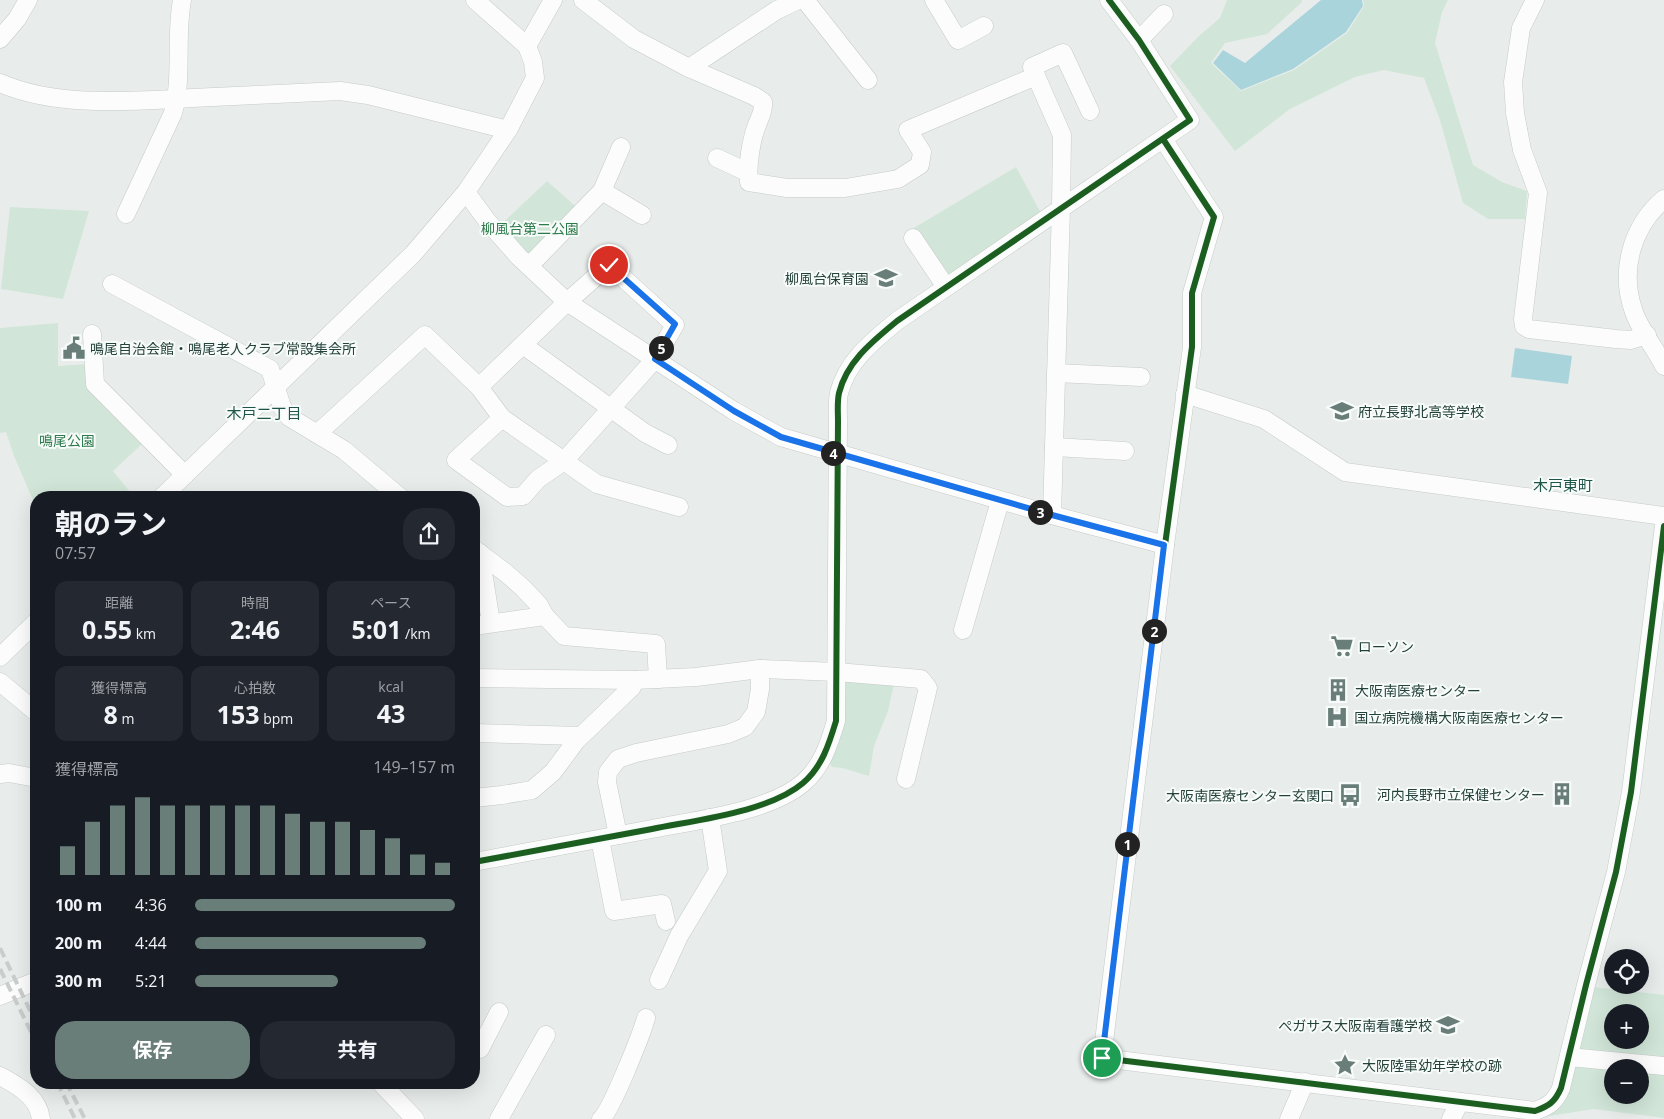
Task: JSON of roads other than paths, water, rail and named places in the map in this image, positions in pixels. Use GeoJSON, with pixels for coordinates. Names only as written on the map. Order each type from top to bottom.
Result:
{"type":"FeatureCollection","features":[{"type":"Feature","properties":{"kind":"street"},"geometry":{"type":"LineString","coordinates":[[126,214],[173,113],[177,99],[178,18],[182,0]]}},
{"type":"Feature","properties":{"kind":"street"},"geometry":{"type":"LineString","coordinates":[[168,491],[413,254],[466,192],[508,130],[536,78],[533,62],[527,46],[475,0]]}},
{"type":"Feature","properties":{"kind":"street"},"geometry":{"type":"LineString","coordinates":[[527,46],[552,0]]}},
{"type":"Feature","properties":{"kind":"street"},"geometry":{"type":"LineString","coordinates":[[583,0],[634,39],[689,68],[754,96],[763,102],[764,110],[756,127],[747,172],[749,182],[787,188],[845,188],[898,179],[920,165],[922,152],[908,130],[1036,76]]}},
{"type":"Feature","properties":{"kind":"street"},"geometry":{"type":"LineString","coordinates":[[689,68],[777,10],[798,0]]}},
{"type":"Feature","properties":{"kind":"street"},"geometry":{"type":"LineString","coordinates":[[805,0],[868,80]]}},
{"type":"Feature","properties":{"kind":"street"},"geometry":{"type":"LineString","coordinates":[[934,0],[958,40],[984,26]]}},
{"type":"Feature","properties":{"kind":"street"},"geometry":{"type":"LineString","coordinates":[[480,861],[710,818],[756,806],[781,798],[804,783],[820,764],[836,721],[838,394],[847,372],[864,350],[897,321],[1190,120],[1139,40],[1110,0]]}},
{"type":"Feature","properties":{"kind":"street"},"geometry":{"type":"LineString","coordinates":[[1535,0],[1520,28],[1513,82],[1515,113],[1522,150],[1538,193],[1523,319],[1524,326],[1529,329],[1616,339],[1631,340],[1647,335]]}},
{"type":"Feature","properties":{"kind":"street"},"geometry":{"type":"LineString","coordinates":[[0,39],[17,19],[20,4]]}},
{"type":"Feature","properties":{"kind":"street"},"geometry":{"type":"LineString","coordinates":[[1139,40],[1164,14]]}},
{"type":"Feature","properties":{"kind":"street"},"geometry":{"type":"LineString","coordinates":[[1052,515],[1062,135],[1032,67],[1063,53],[1090,111]]}},
{"type":"Feature","properties":{"kind":"street"},"geometry":{"type":"LineString","coordinates":[[0,83],[14,89],[44,96],[108,101],[340,91],[368,95],[508,130]]}},
{"type":"Feature","properties":{"kind":"street"},"geometry":{"type":"LineString","coordinates":[[1163,139],[1214,217],[1192,293],[1192,347],[1164,545],[1102,1058],[1460,1102],[1535,1115],[1550,1105],[1557,1098],[1561,1088],[1586,985],[1606,915],[1624,832],[1631,792],[1664,526]]}},
{"type":"Feature","properties":{"kind":"street"},"geometry":{"type":"LineString","coordinates":[[529,266],[602,191],[621,147]]}},
{"type":"Feature","properties":{"kind":"street"},"geometry":{"type":"LineString","coordinates":[[718,158],[747,172]]}},
{"type":"Feature","properties":{"kind":"street"},"geometry":{"type":"LineString","coordinates":[[602,191],[642,215]]}},
{"type":"Feature","properties":{"kind":"street"},"geometry":{"type":"LineString","coordinates":[[466,192],[488,222],[529,266],[568,302],[734,411],[781,437],[1000,501],[1164,545]]}},
{"type":"Feature","properties":{"kind":"street"},"geometry":{"type":"LineString","coordinates":[[1664,199],[1640,226],[1631,249],[1627,270],[1629,294],[1634,313],[1664,366]]}},
{"type":"Feature","properties":{"kind":"street"},"geometry":{"type":"LineString","coordinates":[[913,238],[946,287]]}},
{"type":"Feature","properties":{"kind":"street"},"geometry":{"type":"LineString","coordinates":[[479,388],[609,265],[675,324],[655,359],[565,461],[538,479],[523,496],[507,498],[456,460],[502,418]]}},
{"type":"Feature","properties":{"kind":"street"},"geometry":{"type":"LineString","coordinates":[[112,284],[270,369],[282,407],[288,417],[344,450],[393,491]]}},
{"type":"Feature","properties":{"kind":"street"},"geometry":{"type":"LineString","coordinates":[[92,334],[94,384],[185,475]]}},
{"type":"Feature","properties":{"kind":"street"},"geometry":{"type":"LineString","coordinates":[[317,434],[425,335],[479,388],[502,418],[597,484],[679,507]]}},
{"type":"Feature","properties":{"kind":"street"},"geometry":{"type":"LineString","coordinates":[[524,344],[645,433],[668,445]]}},
{"type":"Feature","properties":{"kind":"street"},"geometry":{"type":"LineString","coordinates":[[1056,373],[1141,377]]}},
{"type":"Feature","properties":{"kind":"street"},"geometry":{"type":"LineString","coordinates":[[1185,394],[1264,420],[1345,472],[1664,516]]}},
{"type":"Feature","properties":{"kind":"street"},"geometry":{"type":"LineString","coordinates":[[1054,447],[1125,451]]}},
{"type":"Feature","properties":{"kind":"street"},"geometry":{"type":"LineString","coordinates":[[963,630],[1000,501]]}},
{"type":"Feature","properties":{"kind":"street"},"geometry":{"type":"LineString","coordinates":[[480,553],[523,588],[564,636],[656,644],[658,679]]}},
{"type":"Feature","properties":{"kind":"street"},"geometry":{"type":"LineString","coordinates":[[480,566],[491,623]]}},
{"type":"Feature","properties":{"kind":"street"},"geometry":{"type":"LineString","coordinates":[[480,625],[545,616]]}},
{"type":"Feature","properties":{"kind":"street"},"geometry":{"type":"LineString","coordinates":[[0,657],[30,628]]}},
{"type":"Feature","properties":{"kind":"street"},"geometry":{"type":"LineString","coordinates":[[666,921],[662,904],[607,912],[608,772],[618,759],[643,751],[728,734],[745,727],[756,712],[760,689],[760,669]]}},
{"type":"Feature","properties":{"kind":"street"},"geometry":{"type":"LineString","coordinates":[[480,678],[635,680],[696,677],[760,669],[921,678],[928,688],[906,779]]}},
{"type":"Feature","properties":{"kind":"street"},"geometry":{"type":"LineString","coordinates":[[480,797],[532,790],[554,772],[580,736],[632,687],[635,680]]}},
{"type":"Feature","properties":{"kind":"street"},"geometry":{"type":"LineString","coordinates":[[0,682],[30,707]]}},
{"type":"Feature","properties":{"kind":"street"},"geometry":{"type":"LineString","coordinates":[[480,733],[580,736]]}},
{"type":"Feature","properties":{"kind":"street"},"geometry":{"type":"LineString","coordinates":[[0,774],[9,772],[30,777]]}},
{"type":"Feature","properties":{"kind":"street"},"geometry":{"type":"LineString","coordinates":[[659,980],[679,936],[718,870],[710,818]]}},
{"type":"Feature","properties":{"kind":"street"},"geometry":{"type":"LineString","coordinates":[[0,996],[30,984]]}},
{"type":"Feature","properties":{"kind":"street"},"geometry":{"type":"LineString","coordinates":[[480,1049],[499,1012]]}},
{"type":"Feature","properties":{"kind":"street"},"geometry":{"type":"LineString","coordinates":[[601,1119],[607,1112],[624,1074],[646,1018]]}},
{"type":"Feature","properties":{"kind":"street"},"geometry":{"type":"LineString","coordinates":[[498,1119],[546,1035]]}},
{"type":"Feature","properties":{"kind":"street"},"geometry":{"type":"LineString","coordinates":[[1569,1057],[1664,1066]]}},
{"type":"Feature","properties":{"kind":"street"},"geometry":{"type":"LineString","coordinates":[[0,1076],[23,1089],[31,1096],[41,1119]]}},
{"type":"Feature","properties":{"kind":"street"},"geometry":{"type":"LineString","coordinates":[[1289,1119],[1305,1082]]}},
{"type":"Feature","properties":{"kind":"street"},"geometry":{"type":"LineString","coordinates":[[388,1089],[415,1119]]}},
{"type":"Feature","properties":{"kind":"street"},"geometry":{"type":"LineString","coordinates":[[1451,1119],[1460,1102]]}},
{"type":"Feature","properties":{"kind":"water"},"geometry":{"type":"Polygon","coordinates":[[[1321,0],[1362,0],[1363,6],[1346,32],[1293,69],[1241,90],[1213,63],[1223,50],[1245,63],[1321,0]]]}},
{"type":"Feature","properties":{"kind":"water"},"geometry":{"type":"Polygon","coordinates":[[[1515,348],[1572,356],[1568,384],[1511,377],[1515,348]]]}},
{"type":"Feature","properties":{"kind":"railway"},"geometry":{"type":"LineString","coordinates":[[0,948],[30,1010]]}},
{"type":"Feature","properties":{"kind":"railway"},"geometry":{"type":"LineString","coordinates":[[0,969],[30,1030]]}},
{"type":"Feature","properties":{"kind":"railway"},"geometry":{"type":"LineString","coordinates":[[60,1089],[75,1119]]}},
{"type":"Feature","properties":{"kind":"railway"},"geometry":{"type":"LineString","coordinates":[[70,1089],[85,1119]]}},
{"type":"Feature","properties":{"kind":"place","name":"柳風台保育園"},"geometry":{"type":"Point","coordinates":[886,278]}},
{"type":"Feature","properties":{"kind":"place","name":"鳴尾自治会館・鳴尾老人クラブ常設集会所"},"geometry":{"type":"Point","coordinates":[74,348]}},
{"type":"Feature","properties":{"kind":"place","name":"府立長野北高等学校"},"geometry":{"type":"Point","coordinates":[1342,411]}},
{"type":"Feature","properties":{"kind":"place","name":"ローソン"},"geometry":{"type":"Point","coordinates":[1342,646]}},
{"type":"Feature","properties":{"kind":"place","name":"大阪南医療センター"},"geometry":{"type":"Point","coordinates":[1338,690]}},
{"type":"Feature","properties":{"kind":"place","name":"国立病院機構大阪南医療センター"},"geometry":{"type":"Point","coordinates":[1337,717]}},
{"type":"Feature","properties":{"kind":"place","name":"河内長野市立保健センター"},"geometry":{"type":"Point","coordinates":[1562,794]}},
{"type":"Feature","properties":{"kind":"place","name":"大阪南医療センター玄関口"},"geometry":{"type":"Point","coordinates":[1350,795]}},
{"type":"Feature","properties":{"kind":"place","name":"ぺガサス大阪南看護学校"},"geometry":{"type":"Point","coordinates":[1448,1025]}},
{"type":"Feature","properties":{"kind":"place","name":"大阪陸軍幼年学校の跡"},"geometry":{"type":"Point","coordinates":[1345,1065]}},
{"type":"Feature","properties":{"kind":"district","name":"木戸二丁目"},"geometry":{"type":"Point","coordinates":[264,413]}},
{"type":"Feature","properties":{"kind":"district","name":"木戸東町"},"geometry":{"type":"Point","coordinates":[1563,485]}},
{"type":"Feature","properties":{"kind":"park label","name":"柳風台第二公園"},"geometry":{"type":"Point","coordinates":[530,228]}},
{"type":"Feature","properties":{"kind":"park label","name":"鳴尾公園"},"geometry":{"type":"Point","coordinates":[67,440]}}]}
